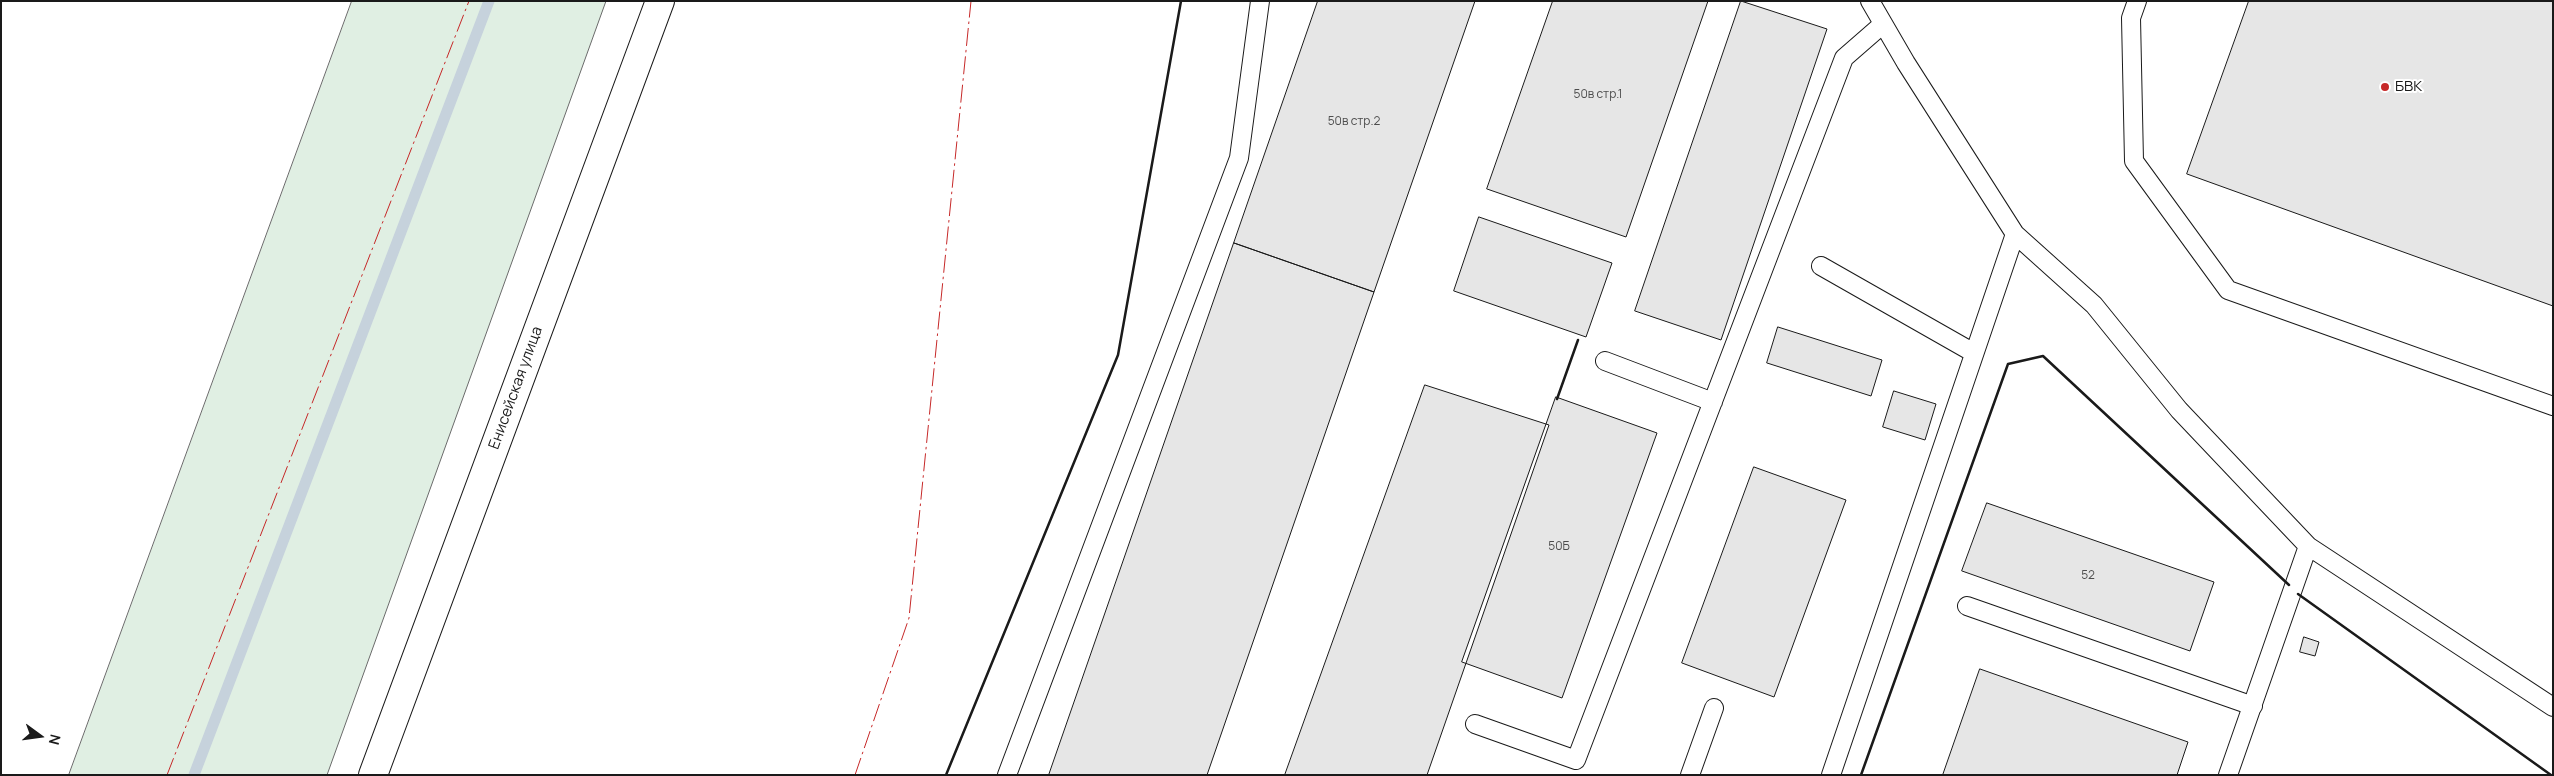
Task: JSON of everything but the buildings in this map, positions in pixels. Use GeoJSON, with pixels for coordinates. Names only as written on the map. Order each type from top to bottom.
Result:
{"type":"FeatureCollection","features":[{"type":"Feature","properties":{"kind":"street","name":"Енисейская улица"},"geometry":{"type":"LineString","coordinates":[[373,775],[660,1]]}},
{"type":"Feature","properties":{"kind":"lane"},"geometry":{"type":"LineString","coordinates":[[1007,775],[1239,158],[1260,1]]}},
{"type":"Feature","properties":{"kind":"lane"},"geometry":{"type":"LineString","coordinates":[[1870,1],[2015,234],[2094,305],[2179,410],[2308,546],[2553,708]]}},
{"type":"Feature","properties":{"kind":"lane"},"geometry":{"type":"LineString","coordinates":[[2137,1],[2131,18],[2134,161],[2228,290],[2553,406]]}},
{"type":"Feature","properties":{"kind":"lane"},"geometry":{"type":"LineString","coordinates":[[1475,724],[1576,760],[1844,58],[1883,24]]}},
{"type":"Feature","properties":{"kind":"lane"},"geometry":{"type":"LineString","coordinates":[[1831,775],[2015,234]]}},
{"type":"Feature","properties":{"kind":"lane"},"geometry":{"type":"LineString","coordinates":[[1821,266],[1974,354]]}},
{"type":"Feature","properties":{"kind":"lane"},"geometry":{"type":"LineString","coordinates":[[1606,361],[1713,402]]}},
{"type":"Feature","properties":{"kind":"lane"},"geometry":{"type":"LineString","coordinates":[[2228,775],[2308,546]]}},
{"type":"Feature","properties":{"kind":"lane"},"geometry":{"type":"LineString","coordinates":[[1967,606],[2253,706]]}},
{"type":"Feature","properties":{"kind":"lane"},"geometry":{"type":"LineString","coordinates":[[1690,775],[1714,708]]}},
{"type":"Feature","properties":{"kind":"green space"},"geometry":{"type":"Polygon","coordinates":[[[352,1],[606,1],[327,775],[69,775],[352,1]]]}},
{"type":"Feature","properties":{"kind":"waterway"},"geometry":{"type":"LineString","coordinates":[[194,775],[489,1]]}},
{"type":"Feature","properties":{"kind":"wall"},"geometry":{"type":"LineString","coordinates":[[946,775],[1118,355],[1181,1]]}},
{"type":"Feature","properties":{"kind":"wall"},"geometry":{"type":"LineString","coordinates":[[1557,399],[1578,340]]}},
{"type":"Feature","properties":{"kind":"wall"},"geometry":{"type":"LineString","coordinates":[[1861,775],[2008,364],[2043,356],[2289,585]]}},
{"type":"Feature","properties":{"kind":"wall"},"geometry":{"type":"LineString","coordinates":[[2298,594],[2551,775]]}},
{"type":"Feature","properties":{"kind":"power"},"geometry":{"type":"LineString","coordinates":[[167,775],[469,1]]}},
{"type":"Feature","properties":{"kind":"power"},"geometry":{"type":"LineString","coordinates":[[855,775],[909,618],[971,1]]}},
{"type":"Feature","properties":{"kind":"place","name":"БВК"},"geometry":{"type":"Point","coordinates":[2385,87]}}]}
